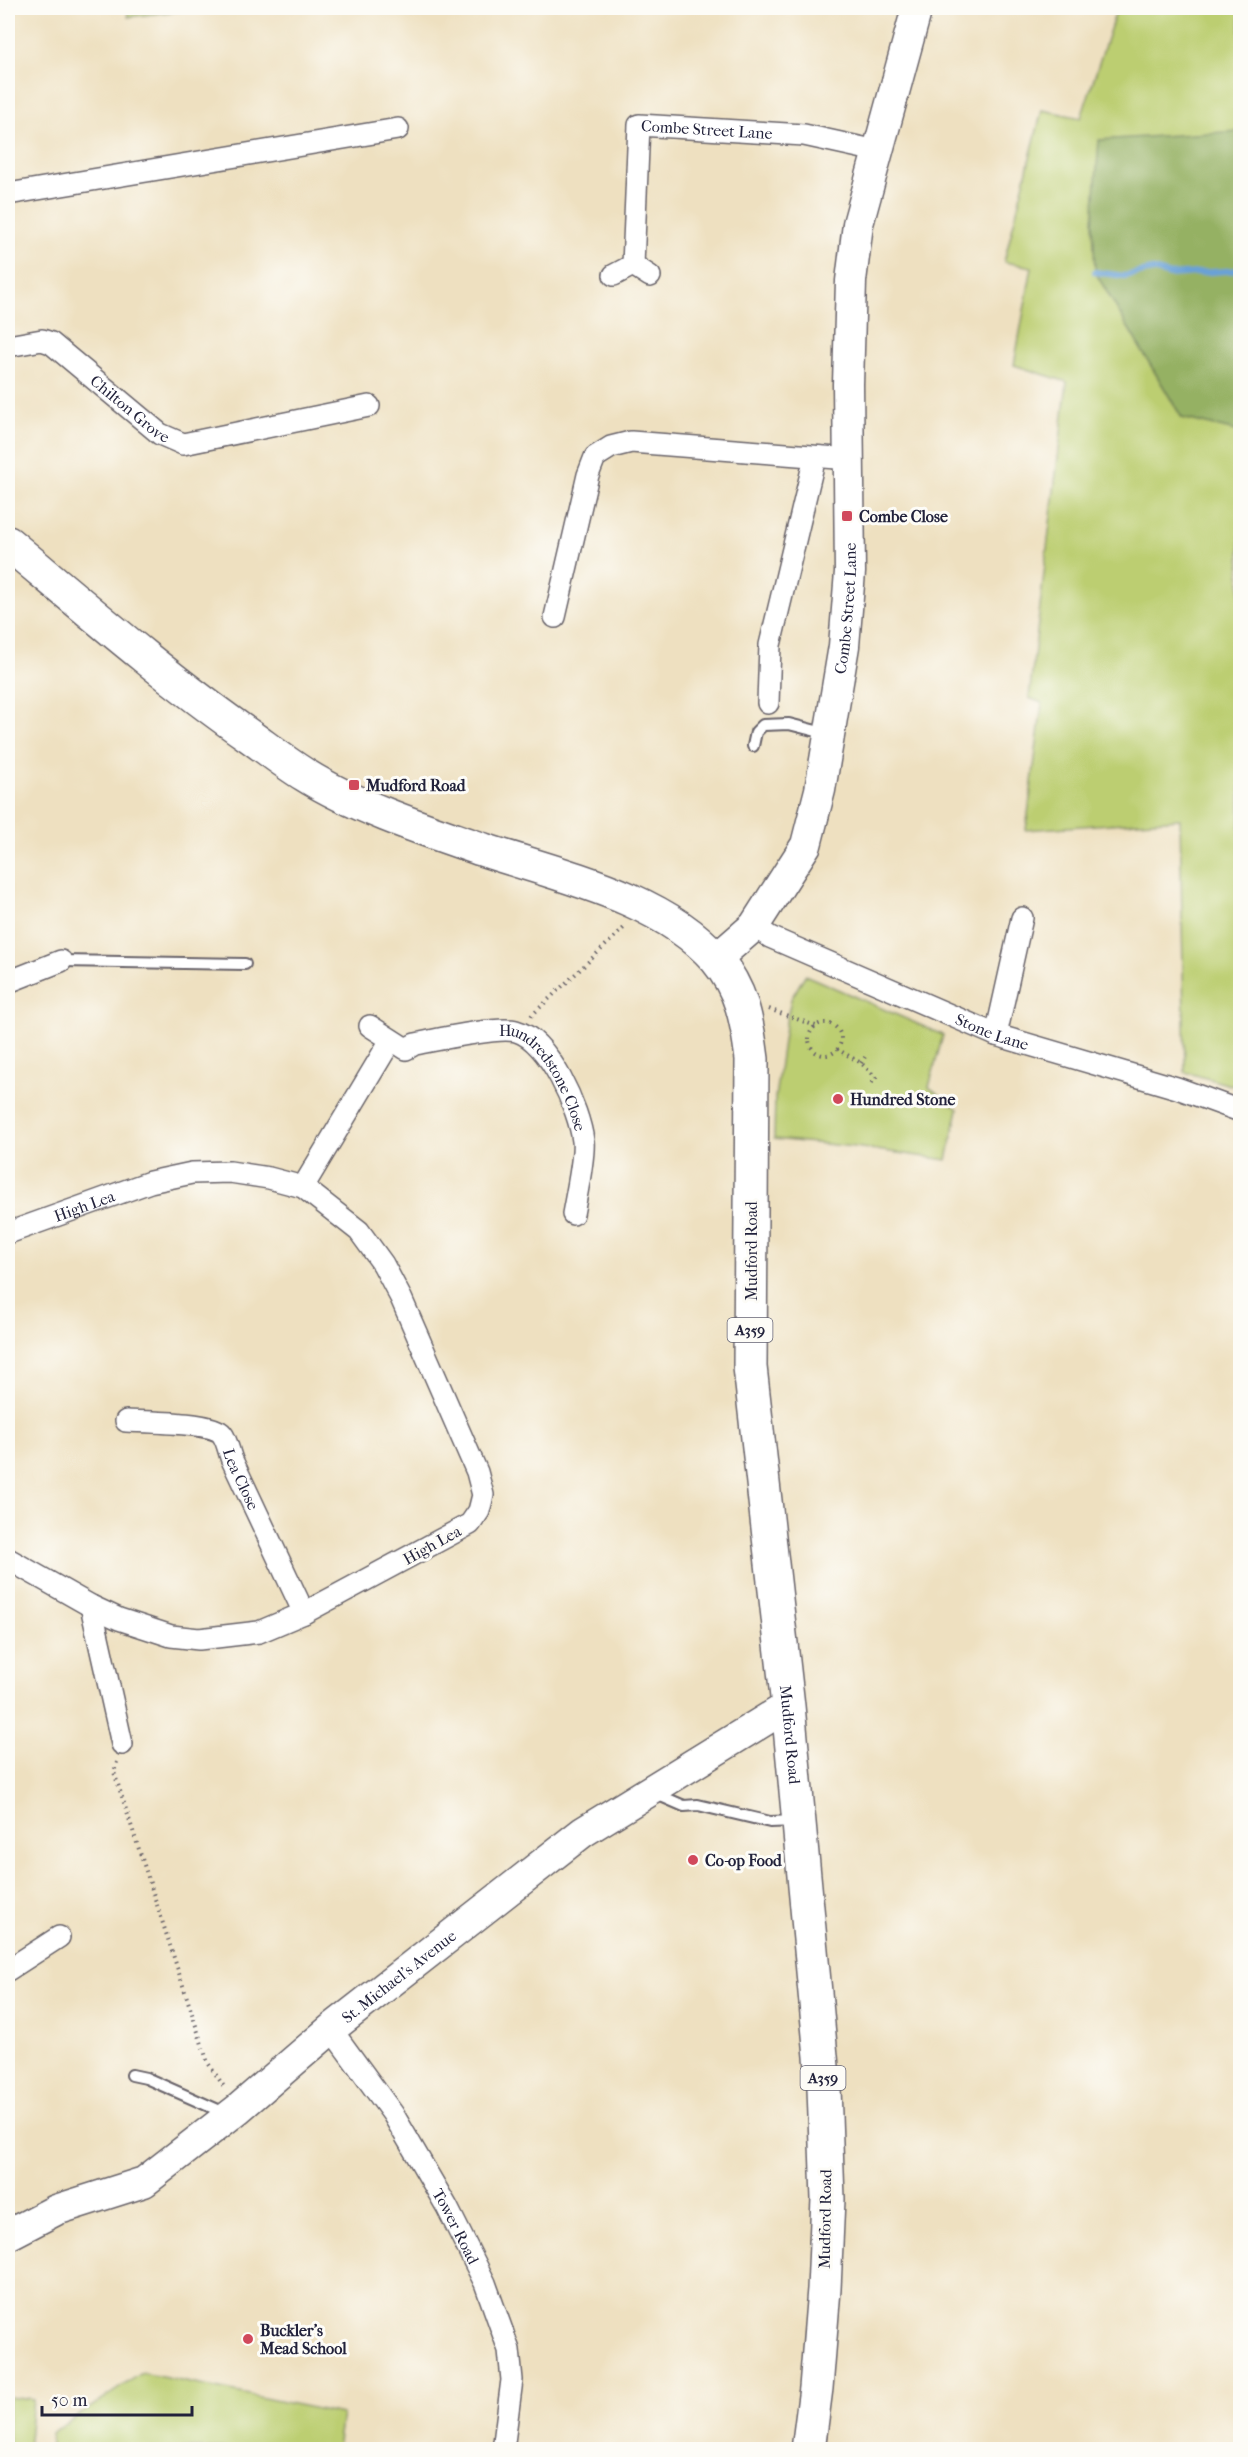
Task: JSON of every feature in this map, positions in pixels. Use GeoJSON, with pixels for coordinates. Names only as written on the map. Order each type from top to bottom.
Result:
{"type":"FeatureCollection","features":[{"type":"Feature","properties":{"kind":"main road","name":"Mudford Road"},"geometry":{"type":"LineString","coordinates":[[8,543],[176,683],[305,775],[336,792],[399,818],[484,850],[572,877],[658,913],[688,933],[716,959],[735,988],[747,1015],[752,1059],[750,1367],[788,1706],[824,2088],[828,2199],[816,2388],[808,2450]]}},
{"type":"Feature","properties":{"kind":"street","name":"Combe Street Lane"},"geometry":{"type":"LineString","coordinates":[[716,959],[754,926],[806,845],[820,790],[844,646],[850,572],[848,384],[851,281],[858,224],[917,8]]}},
{"type":"Feature","properties":{"kind":"street","name":"Combe Street Lane"},"geometry":{"type":"LineString","coordinates":[[614,275],[641,271],[639,125],[804,135],[877,151]]}},
{"type":"Feature","properties":{"kind":"street"},"geometry":{"type":"LineString","coordinates":[[8,194],[399,129]]}},
{"type":"Feature","properties":{"kind":"street","name":"Chilton Grove"},"geometry":{"type":"LineString","coordinates":[[8,346],[42,340],[51,343],[160,434],[183,444],[369,406]]}},
{"type":"Feature","properties":{"kind":"street"},"geometry":{"type":"LineString","coordinates":[[555,617],[588,475],[595,457],[611,447],[631,442],[850,459]]}},
{"type":"Feature","properties":{"kind":"street"},"geometry":{"type":"LineString","coordinates":[[768,703],[770,645],[815,457]]}},
{"type":"Feature","properties":{"kind":"street"},"geometry":{"type":"LineString","coordinates":[[996,1035],[1022,918]]}},
{"type":"Feature","properties":{"kind":"street","name":"Stone Lane"},"geometry":{"type":"LineString","coordinates":[[754,926],[770,937],[996,1035],[1178,1088],[1240,1110]]}},
{"type":"Feature","properties":{"kind":"street"},"geometry":{"type":"LineString","coordinates":[[8,982],[60,961]]}},
{"type":"Feature","properties":{"kind":"street"},"geometry":{"type":"LineString","coordinates":[[303,1187],[391,1040],[370,1026]]}},
{"type":"Feature","properties":{"kind":"street","name":"Hundredstone Close"},"geometry":{"type":"LineString","coordinates":[[391,1040],[406,1049],[415,1044],[500,1030],[515,1031],[529,1037],[540,1046],[564,1086],[574,1108],[584,1143],[573,1214]]}},
{"type":"Feature","properties":{"kind":"street","name":"High Lea"},"geometry":{"type":"LineString","coordinates":[[8,1233],[150,1182],[192,1173],[230,1172],[269,1178],[303,1187],[359,1231],[383,1264],[401,1298],[464,1438],[483,1495],[479,1511],[470,1524],[304,1613],[259,1632],[199,1639],[171,1636],[91,1606],[8,1559]]}},
{"type":"Feature","properties":{"kind":"street","name":"Lea Close"},"geometry":{"type":"LineString","coordinates":[[126,1421],[193,1425],[214,1428],[223,1434],[232,1460],[304,1613]]}},
{"type":"Feature","properties":{"kind":"street"},"geometry":{"type":"LineString","coordinates":[[91,1606],[122,1744]]}},
{"type":"Feature","properties":{"kind":"street","name":"St. Michael's Avenue"},"geometry":{"type":"LineString","coordinates":[[8,2235],[56,2210],[144,2182],[234,2112],[332,2029],[583,1832],[788,1706]]}},
{"type":"Feature","properties":{"kind":"street"},"geometry":{"type":"LineString","coordinates":[[8,1970],[59,1937]]}},
{"type":"Feature","properties":{"kind":"street","name":"Tower Road"},"geometry":{"type":"LineString","coordinates":[[332,2029],[393,2114],[447,2207],[485,2283],[509,2350],[512,2380],[503,2450]]}},
{"type":"Feature","properties":{"kind":"lane"},"geometry":{"type":"LineString","coordinates":[[753,746],[756,732],[763,725],[789,724],[828,735]]}},
{"type":"Feature","properties":{"kind":"lane"},"geometry":{"type":"LineString","coordinates":[[60,961],[245,964]]}},
{"type":"Feature","properties":{"kind":"lane"},"geometry":{"type":"LineString","coordinates":[[649,1792],[684,1806],[698,1805],[770,1822],[799,1821]]}},
{"type":"Feature","properties":{"kind":"lane"},"geometry":{"type":"LineString","coordinates":[[132,2075],[146,2078],[234,2112]]}},
{"type":"Feature","properties":{"kind":"path"},"geometry":{"type":"LineString","coordinates":[[515,1031],[645,908]]}},
{"type":"Feature","properties":{"kind":"path"},"geometry":{"type":"LineString","coordinates":[[765,1008],[816,1026],[825,1023],[835,1027],[841,1040],[833,1053],[823,1055],[813,1050],[810,1035],[816,1026]]}},
{"type":"Feature","properties":{"kind":"path"},"geometry":{"type":"LineString","coordinates":[[837,1049],[861,1064],[876,1077],[871,1084]]}},
{"type":"Feature","properties":{"kind":"path"},"geometry":{"type":"LineString","coordinates":[[861,1064],[865,1057]]}},
{"type":"Feature","properties":{"kind":"path"},"geometry":{"type":"LineString","coordinates":[[122,1744],[114,1772],[208,2063],[234,2112]]}},
{"type":"Feature","properties":{"kind":"green space"},"geometry":{"type":"Polygon","coordinates":[[[127,8],[204,8],[128,17],[127,8]]]}},
{"type":"Feature","properties":{"kind":"green space"},"geometry":{"type":"Polygon","coordinates":[[[1117,8],[1240,8],[1240,1088],[1185,1072],[1180,819],[1026,830],[1042,703],[1029,698],[1067,382],[1014,365],[1032,267],[1004,262],[1042,110],[1081,118],[1117,8]]]}},
{"type":"Feature","properties":{"kind":"green space"},"geometry":{"type":"Polygon","coordinates":[[[1240,131],[1240,432],[1182,418],[1095,272],[1093,223],[1099,140],[1240,131]]]}},
{"type":"Feature","properties":{"kind":"green space"},"geometry":{"type":"Polygon","coordinates":[[[805,975],[943,1035],[929,1087],[958,1109],[947,1160],[855,1147],[774,1139],[775,1098],[785,1027],[791,999],[805,975]]]}},
{"type":"Feature","properties":{"kind":"green space"},"geometry":{"type":"Polygon","coordinates":[[[142,2373],[342,2414],[337,2449],[50,2449],[52,2433],[142,2373]]]}},
{"type":"Feature","properties":{"kind":"green space"},"geometry":{"type":"Polygon","coordinates":[[[8,2397],[33,2400],[28,2449],[8,2449],[8,2397]]]}},
{"type":"Feature","properties":{"kind":"waterway"},"geometry":{"type":"LineString","coordinates":[[1095,272],[1124,276],[1153,270],[1170,275],[1240,270]]}},
{"type":"Feature","properties":{"kind":"place","name":"Combe Close"},"geometry":{"type":"Point","coordinates":[847,516]}},
{"type":"Feature","properties":{"kind":"place","name":"Mudford Road"},"geometry":{"type":"Point","coordinates":[354,785]}},
{"type":"Feature","properties":{"kind":"place","name":"Hundred Stone"},"geometry":{"type":"Point","coordinates":[838,1099]}},
{"type":"Feature","properties":{"kind":"place","name":"Co-op Food"},"geometry":{"type":"Point","coordinates":[693,1860]}},
{"type":"Feature","properties":{"kind":"place","name":"Buckler's Mead School"},"geometry":{"type":"Point","coordinates":[248,2339]}}]}
